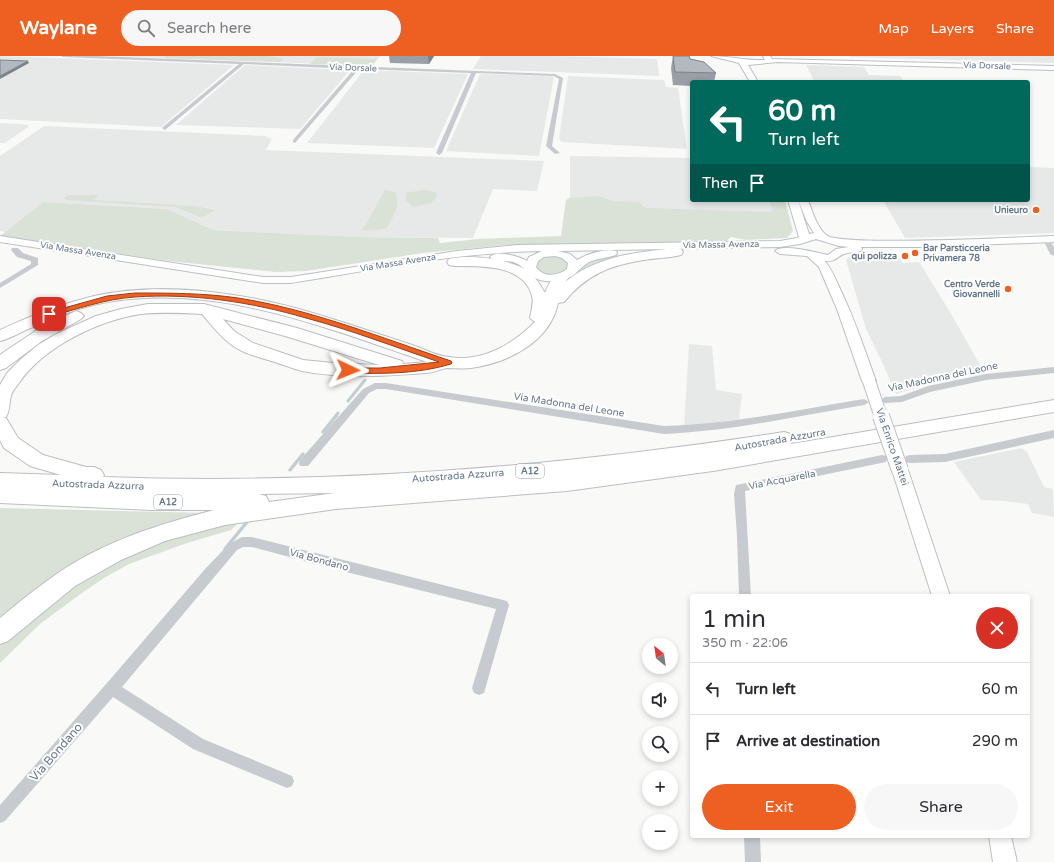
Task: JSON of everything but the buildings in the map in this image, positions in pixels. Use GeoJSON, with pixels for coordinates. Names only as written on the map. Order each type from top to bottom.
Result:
{"type":"FeatureCollection","features":[{"type":"Feature","properties":{"kind":"highway"},"geometry":{"type":"LineString","coordinates":[[537,329],[550,320],[564,291],[585,274],[600,266],[621,259],[676,252]]}},
{"type":"Feature","properties":{"kind":"highway"},"geometry":{"type":"LineString","coordinates":[[454,262],[485,262],[496,264],[516,271],[524,277],[538,293],[540,305],[537,329]]}},
{"type":"Feature","properties":{"kind":"highway"},"geometry":{"type":"LineString","coordinates":[[533,270],[543,283],[545,299],[537,329]]}},
{"type":"Feature","properties":{"kind":"highway"},"geometry":{"type":"LineString","coordinates":[[0,412],[2,394],[16,374],[38,353],[73,331],[111,317],[139,310],[173,308],[207,310],[228,335],[247,347],[302,365],[333,369],[380,371],[432,367],[448,363],[466,363],[489,359],[508,352],[521,344],[545,320],[554,289],[568,272]]}},
{"type":"Feature","properties":{"kind":"highway"},"geometry":{"type":"LineString","coordinates":[[0,336],[36,318],[107,298],[135,295],[172,295],[238,300],[308,316],[448,363]]}},
{"type":"Feature","properties":{"kind":"highway"},"geometry":{"type":"LineString","coordinates":[[0,364],[25,343],[49,329],[77,316],[115,304],[172,295]]}},
{"type":"Feature","properties":{"kind":"highway"},"geometry":{"type":"LineString","coordinates":[[142,299],[173,300],[291,332],[408,368]]}},
{"type":"Feature","properties":{"kind":"highway","name":"Autostrada Azzurra"},"geometry":{"type":"LineString","coordinates":[[0,481],[165,488],[334,485],[564,469],[709,452],[1054,393]]}},
{"type":"Feature","properties":{"kind":"highway","name":"Autostrada Azzurra"},"geometry":{"type":"LineString","coordinates":[[336,501],[567,483],[713,464],[1054,406]]}},
{"type":"Feature","properties":{"kind":"highway"},"geometry":{"type":"LineString","coordinates":[[0,423],[11,443],[37,461],[86,475],[161,480],[215,487]]}},
{"type":"Feature","properties":{"kind":"highway","name":"A12"},"geometry":{"type":"LineString","coordinates":[[0,495],[152,502],[336,501]]}},
{"type":"Feature","properties":{"kind":"highway"},"geometry":{"type":"LineString","coordinates":[[0,633],[67,579],[112,553],[162,533],[225,516],[336,501]]}},
{"type":"Feature","properties":{"kind":"main road"},"geometry":{"type":"LineString","coordinates":[[709,56],[739,59],[746,69],[750,71],[753,80]]}},
{"type":"Feature","properties":{"kind":"main road","name":"Via Dorsale"},"geometry":{"type":"LineString","coordinates":[[739,59],[1054,68]]}},
{"type":"Feature","properties":{"kind":"main road"},"geometry":{"type":"LineString","coordinates":[[750,71],[765,59]]}},
{"type":"Feature","properties":{"kind":"main road"},"geometry":{"type":"LineString","coordinates":[[793,202],[802,239],[800,247],[811,255]]}},
{"type":"Feature","properties":{"kind":"main road"},"geometry":{"type":"LineString","coordinates":[[804,202],[812,222],[822,237]]}},
{"type":"Feature","properties":{"kind":"main road","name":"Via Massa Avenza"},"geometry":{"type":"LineString","coordinates":[[0,240],[263,280],[291,280],[486,251],[552,247],[780,244],[802,239],[822,237],[834,241],[855,244],[920,244],[1050,239]]}},
{"type":"Feature","properties":{"kind":"main road"},"geometry":{"type":"LineString","coordinates":[[834,241],[840,248],[838,254]]}},
{"type":"Feature","properties":{"kind":"main road","name":"Via Massa Avenza"},"geometry":{"type":"LineString","coordinates":[[0,247],[262,287],[293,287],[499,256],[516,260],[549,278],[568,272],[581,261],[608,254],[783,251],[822,258],[864,249],[917,247],[920,244]]}},
{"type":"Feature","properties":{"kind":"main road"},"geometry":{"type":"LineString","coordinates":[[486,251],[537,256],[548,253],[563,255],[597,250],[637,247]]}},
{"type":"Feature","properties":{"kind":"main road","name":"Via Enrico Mattei"},"geometry":{"type":"LineString","coordinates":[[838,254],[834,260],[841,284],[841,300]]}},
{"type":"Feature","properties":{"kind":"main road"},"geometry":{"type":"LineString","coordinates":[[563,255],[573,262],[568,272]]}},
{"type":"Feature","properties":{"kind":"main road","name":"Via Enrico Mattei"},"geometry":{"type":"LineString","coordinates":[[811,255],[828,272],[841,300],[868,381],[905,464],[940,594]]}},
{"type":"Feature","properties":{"kind":"main road"},"geometry":{"type":"LineString","coordinates":[[533,270],[530,262],[537,256]]}},
{"type":"Feature","properties":{"kind":"main road"},"geometry":{"type":"LineString","coordinates":[[1000,838],[1005,862]]}},
{"type":"Feature","properties":{"kind":"street","name":"Via Dorsale"},"geometry":{"type":"LineString","coordinates":[[63,56],[554,75],[561,78],[549,146],[557,154]]}},
{"type":"Feature","properties":{"kind":"street"},"geometry":{"type":"LineString","coordinates":[[165,128],[242,64]]}},
{"type":"Feature","properties":{"kind":"street"},"geometry":{"type":"LineString","coordinates":[[295,141],[357,68]]}},
{"type":"Feature","properties":{"kind":"street"},"geometry":{"type":"LineString","coordinates":[[439,152],[474,72]]}},
{"type":"Feature","properties":{"kind":"street"},"geometry":{"type":"LineString","coordinates":[[1050,239],[1054,254]]}},
{"type":"Feature","properties":{"kind":"street"},"geometry":{"type":"LineString","coordinates":[[0,286],[34,265],[35,260],[20,255],[15,250]]}},
{"type":"Feature","properties":{"kind":"street","name":"Via Madonna del Leone"},"geometry":{"type":"LineString","coordinates":[[885,400],[902,399],[928,389],[986,377],[1054,370]]}},
{"type":"Feature","properties":{"kind":"street","name":"Via Madonna del Leone"},"geometry":{"type":"LineString","coordinates":[[304,463],[366,391],[375,386],[386,386],[664,430],[688,430],[742,423],[864,402]]}},
{"type":"Feature","properties":{"kind":"street"},"geometry":{"type":"LineString","coordinates":[[905,464],[945,458],[1054,434]]}},
{"type":"Feature","properties":{"kind":"street","name":"Via Acquarella"},"geometry":{"type":"LineString","coordinates":[[745,594],[743,536],[739,494],[740,488],[882,459]]}},
{"type":"Feature","properties":{"kind":"street","name":"Via Bondano"},"geometry":{"type":"LineString","coordinates":[[0,816],[112,688],[210,572],[233,547],[242,542],[252,542],[342,566],[503,605],[479,688]]}},
{"type":"Feature","properties":{"kind":"street"},"geometry":{"type":"LineString","coordinates":[[112,688],[198,744],[287,781]]}},
{"type":"Feature","properties":{"kind":"street"},"geometry":{"type":"LineString","coordinates":[[752,838],[753,862]]}},
{"type":"Feature","properties":{"kind":"shaded area"},"geometry":{"type":"Polygon","coordinates":[[[0,56],[234,65],[161,127],[0,119],[0,56]]]}},
{"type":"Feature","properties":{"kind":"shaded area"},"geometry":{"type":"Polygon","coordinates":[[[118,56],[380,56],[372,66],[118,56]]]}},
{"type":"Feature","properties":{"kind":"shaded area"},"geometry":{"type":"Polygon","coordinates":[[[167,56],[271,56],[284,59],[280,62],[164,58],[167,56]]]}},
{"type":"Feature","properties":{"kind":"shaded area"},"geometry":{"type":"Polygon","coordinates":[[[481,56],[657,59],[659,76],[473,69],[481,56]]]}},
{"type":"Feature","properties":{"kind":"shaded area"},"geometry":{"type":"Polygon","coordinates":[[[849,56],[1054,56],[1054,63],[850,57],[849,56]]]}},
{"type":"Feature","properties":{"kind":"shaded area"},"geometry":{"type":"Polygon","coordinates":[[[317,57],[377,59],[372,66],[310,64],[317,57]]]}},
{"type":"Feature","properties":{"kind":"shaded area"},"geometry":{"type":"Polygon","coordinates":[[[245,65],[350,70],[300,129],[176,125],[245,65]]]}},
{"type":"Feature","properties":{"kind":"shaded area"},"geometry":{"type":"Polygon","coordinates":[[[806,65],[864,67],[869,75],[900,76],[903,80],[814,80],[806,65]]]}},
{"type":"Feature","properties":{"kind":"shaded area"},"geometry":{"type":"Polygon","coordinates":[[[364,70],[468,74],[434,148],[307,143],[364,70]]]}},
{"type":"Feature","properties":{"kind":"shaded area"},"geometry":{"type":"Polygon","coordinates":[[[480,74],[554,77],[539,156],[446,151],[480,74]]]}},
{"type":"Feature","properties":{"kind":"shaded area"},"geometry":{"type":"Polygon","coordinates":[[[568,76],[664,80],[666,87],[678,88],[687,149],[562,142],[559,139],[568,76]]]}},
{"type":"Feature","properties":{"kind":"shaded area"},"geometry":{"type":"Polygon","coordinates":[[[0,123],[29,125],[5,143],[0,143],[0,123]]]}},
{"type":"Feature","properties":{"kind":"shaded area"},"geometry":{"type":"Polygon","coordinates":[[[44,126],[265,136],[272,139],[266,150],[544,161],[537,191],[493,189],[473,238],[359,237],[213,230],[167,209],[43,202],[5,232],[0,231],[0,156],[44,126]]]}},
{"type":"Feature","properties":{"kind":"shaded area"},"geometry":{"type":"Polygon","coordinates":[[[570,156],[690,158],[690,202],[774,202],[784,231],[570,240],[570,156]]]}},
{"type":"Feature","properties":{"kind":"shaded area"},"geometry":{"type":"Polygon","coordinates":[[[1030,167],[1054,168],[1054,233],[905,238],[884,202],[1030,202],[1030,167]]]}},
{"type":"Feature","properties":{"kind":"shaded area"},"geometry":{"type":"Polygon","coordinates":[[[385,190],[395,192],[397,197],[396,211],[387,228],[362,231],[385,190]]]}},
{"type":"Feature","properties":{"kind":"shaded area"},"geometry":{"type":"Polygon","coordinates":[[[424,190],[436,192],[437,196],[431,203],[414,207],[406,201],[406,193],[424,190]]]}},
{"type":"Feature","properties":{"kind":"shaded area"},"geometry":{"type":"Polygon","coordinates":[[[67,195],[99,195],[94,200],[194,206],[215,210],[205,216],[200,217],[175,207],[66,200],[64,198],[67,195]]]}},
{"type":"Feature","properties":{"kind":"shaded area"},"geometry":{"type":"Polygon","coordinates":[[[598,196],[612,201],[639,202],[647,208],[770,212],[773,210],[770,202],[786,202],[793,231],[787,238],[746,240],[731,237],[726,241],[505,245],[423,253],[306,271],[276,272],[169,261],[0,236],[43,202],[167,209],[213,230],[359,237],[438,238],[440,243],[478,239],[561,236],[566,200],[569,198],[598,196]]]}},
{"type":"Feature","properties":{"kind":"shaded area"},"geometry":{"type":"Polygon","coordinates":[[[894,252],[903,263],[919,262],[950,312],[984,372],[941,380],[896,394],[866,329],[846,260],[851,255],[855,254],[894,252]]]}},
{"type":"Feature","properties":{"kind":"shaded area"},"geometry":{"type":"Polygon","coordinates":[[[620,256],[558,287],[564,281],[577,273],[583,264],[594,260],[620,256]]]}},
{"type":"Feature","properties":{"kind":"shaded area"},"geometry":{"type":"Polygon","coordinates":[[[542,258],[561,258],[568,264],[567,270],[559,273],[548,274],[537,269],[536,263],[542,258]]]}},
{"type":"Feature","properties":{"kind":"shaded area"},"geometry":{"type":"Polygon","coordinates":[[[689,344],[712,346],[716,390],[742,394],[739,419],[684,427],[689,344]]]}},
{"type":"Feature","properties":{"kind":"shaded area"},"geometry":{"type":"Polygon","coordinates":[[[1022,448],[1027,452],[1044,487],[1053,489],[1054,517],[1032,513],[1028,504],[981,500],[954,462],[1022,448]]]}},
{"type":"Feature","properties":{"kind":"shaded area"},"geometry":{"type":"Polygon","coordinates":[[[0,508],[206,513],[0,625],[0,508]]]}},
{"type":"Feature","properties":{"kind":"shaded area"},"geometry":{"type":"Polygon","coordinates":[[[242,519],[231,530],[187,543],[129,564],[104,578],[40,624],[0,663],[0,639],[48,599],[137,548],[242,519]]]}},
{"type":"Feature","properties":{"kind":"waterway"},"geometry":{"type":"LineString","coordinates":[[348,401],[365,380]]}},
{"type":"Feature","properties":{"kind":"waterway"},"geometry":{"type":"LineString","coordinates":[[335,417],[338,413]]}},
{"type":"Feature","properties":{"kind":"waterway"},"geometry":{"type":"LineString","coordinates":[[323,432],[336,416]]}},
{"type":"Feature","properties":{"kind":"waterway"},"geometry":{"type":"LineString","coordinates":[[290,470],[303,454]]}},
{"type":"Feature","properties":{"kind":"waterway"},"geometry":{"type":"LineString","coordinates":[[225,549],[247,522]]}},
{"type":"Feature","properties":{"kind":"place","name":"Unieuro"},"geometry":{"type":"Point","coordinates":[1036,210]}},
{"type":"Feature","properties":{"kind":"place","name":"Bar Parsticceria Privamera 78"},"geometry":{"type":"Point","coordinates":[915,253]}},
{"type":"Feature","properties":{"kind":"place","name":"qui polizza"},"geometry":{"type":"Point","coordinates":[905,256]}},
{"type":"Feature","properties":{"kind":"place","name":"Centro Verde Giovannelli"},"geometry":{"type":"Point","coordinates":[1008,289]}},
{"type":"Feature","properties":{"kind":"route"},"geometry":{"type":"LineString","coordinates":[[49,314],[107,298],[135,295],[178,295],[238,300],[308,316],[448,363],[432,367],[380,371],[348,370]]}}]}
